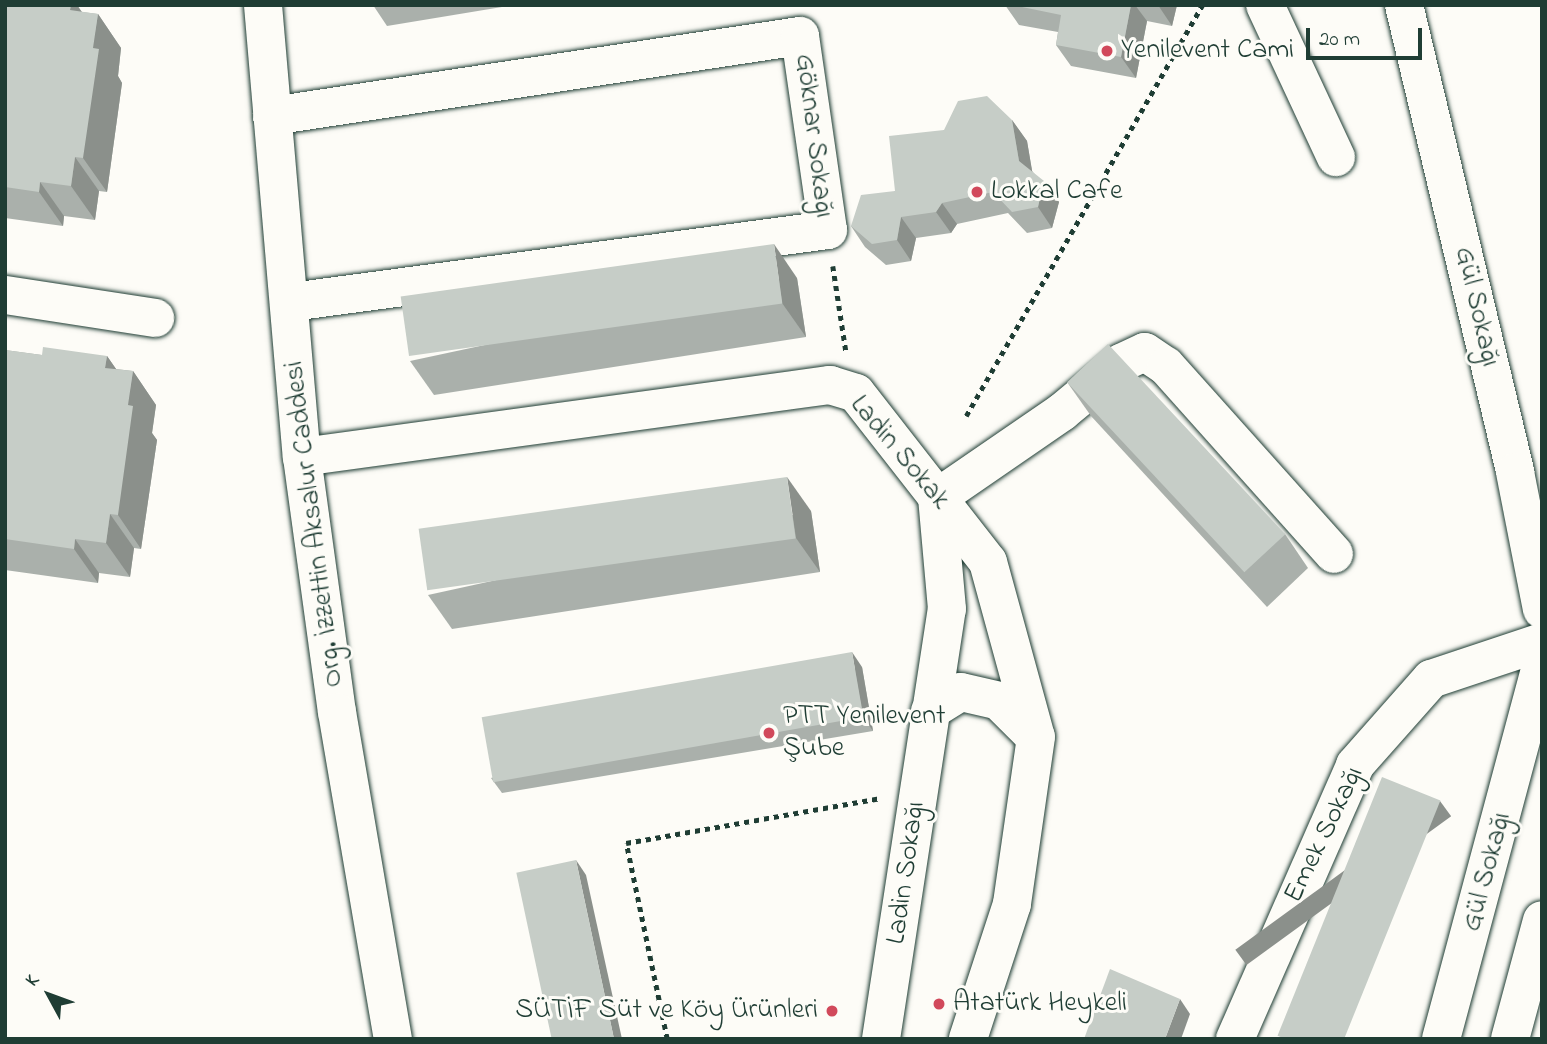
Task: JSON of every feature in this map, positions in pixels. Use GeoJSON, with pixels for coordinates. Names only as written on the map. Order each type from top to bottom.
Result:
{"type":"FeatureCollection","features":[{"type":"Feature","properties":{"kind":"street","name":"Org. İzzettin Aksalur Caddesi"},"geometry":{"type":"LineString","coordinates":[[263,5],[291,302],[302,457],[337,712],[393,1039]]}},
{"type":"Feature","properties":{"kind":"street"},"geometry":{"type":"LineString","coordinates":[[1265,5],[1336,157]]}},
{"type":"Feature","properties":{"kind":"street","name":"Gül Sokağı"},"geometry":{"type":"LineString","coordinates":[[1404,5],[1515,472],[1542,609]]}},
{"type":"Feature","properties":{"kind":"street","name":"Göknar Sokağı"},"geometry":{"type":"LineString","coordinates":[[272,116],[800,36],[828,230],[291,302]]}},
{"type":"Feature","properties":{"kind":"street"},"geometry":{"type":"LineString","coordinates":[[5,295],[155,318]]}},
{"type":"Feature","properties":{"kind":"street"},"geometry":{"type":"LineString","coordinates":[[937,498],[1062,412],[1121,363],[1145,352],[1166,366],[1334,554]]}},
{"type":"Feature","properties":{"kind":"street","name":"Ladin Sokak"},"geometry":{"type":"LineString","coordinates":[[302,457],[830,385],[856,393],[988,562],[1036,737],[1012,904],[968,1039]]}},
{"type":"Feature","properties":{"kind":"street","name":"Ladin Sokağı"},"geometry":{"type":"LineString","coordinates":[[892,1032],[930,711],[947,609],[937,498]]}},
{"type":"Feature","properties":{"kind":"street","name":"Emek Sokağı"},"geometry":{"type":"LineString","coordinates":[[1235,1039],[1355,765],[1431,679],[1542,642]]}},
{"type":"Feature","properties":{"kind":"street","name":"Gül Sokağı"},"geometry":{"type":"LineString","coordinates":[[1441,1039],[1542,663]]}},
{"type":"Feature","properties":{"kind":"street"},"geometry":{"type":"LineString","coordinates":[[930,711],[961,692],[999,701],[1036,737]]}},
{"type":"Feature","properties":{"kind":"street"},"geometry":{"type":"LineString","coordinates":[[1510,1039],[1542,920]]}},
{"type":"Feature","properties":{"kind":"path"},"geometry":{"type":"LineString","coordinates":[[966,416],[1202,5]]}},
{"type":"Feature","properties":{"kind":"path"},"geometry":{"type":"LineString","coordinates":[[828,230],[856,393]]}},
{"type":"Feature","properties":{"kind":"path"},"geometry":{"type":"LineString","coordinates":[[667,1039],[626,843],[920,790]]}},
{"type":"Feature","properties":{"kind":"building"},"geometry":{"type":"Polygon","coordinates":[[[5,5],[71,5],[70,10],[98,14],[93,48],[99,49],[83,158],[75,157],[71,186],[40,182],[39,192],[5,187],[5,5]]]}},
{"type":"Feature","properties":{"kind":"building"},"geometry":{"type":"Polygon","coordinates":[[[1013,5],[1131,5],[1121,57],[1056,45],[1061,15],[1013,5]]]}},
{"type":"Feature","properties":{"kind":"building","name":"Lokkal Cafe"},"geometry":{"type":"Polygon","coordinates":[[[987,96],[1012,120],[1019,161],[1044,181],[1038,207],[1012,212],[993,192],[942,203],[936,212],[901,217],[897,240],[872,244],[851,226],[861,195],[895,191],[889,136],[944,130],[958,101],[987,96]]]}},
{"type":"Feature","properties":{"kind":"building"},"geometry":{"type":"Polygon","coordinates":[[[774,244],[782,303],[409,356],[401,296],[774,244]]]}},
{"type":"Feature","properties":{"kind":"building"},"geometry":{"type":"Polygon","coordinates":[[[1108,344],[1285,534],[1244,572],[1067,382],[1108,344]]]}},
{"type":"Feature","properties":{"kind":"building"},"geometry":{"type":"Polygon","coordinates":[[[43,347],[107,356],[105,368],[133,371],[128,405],[133,406],[118,515],[110,514],[106,543],[75,539],[74,549],[5,539],[5,350],[42,355],[43,347]]]}},
{"type":"Feature","properties":{"kind":"building"},"geometry":{"type":"Polygon","coordinates":[[[787,477],[796,538],[427,590],[419,529],[787,477]]]}},
{"type":"Feature","properties":{"kind":"building"},"geometry":{"type":"Polygon","coordinates":[[[852,652],[863,717],[493,782],[482,717],[852,652]]]}},
{"type":"Feature","properties":{"kind":"building"},"geometry":{"type":"Polygon","coordinates":[[[1382,777],[1440,801],[1344,1039],[1286,1039],[1277,1036],[1382,777]]]}},
{"type":"Feature","properties":{"kind":"building"},"geometry":{"type":"Polygon","coordinates":[[[576,860],[614,1039],[552,1039],[516,873],[576,860]]]}},
{"type":"Feature","properties":{"kind":"building"},"geometry":{"type":"Polygon","coordinates":[[[1110,969],[1180,999],[1165,1039],[1084,1039],[1110,969]]]}},
{"type":"Feature","properties":{"kind":"place","name":"Yenilevent Cami"},"geometry":{"type":"Point","coordinates":[1107,51]}},
{"type":"Feature","properties":{"kind":"place","name":"Lokkal Cafe"},"geometry":{"type":"Point","coordinates":[977,192]}},
{"type":"Feature","properties":{"kind":"place","name":"PTT Yenilevent Şube"},"geometry":{"type":"Point","coordinates":[769,733]}},
{"type":"Feature","properties":{"kind":"place","name":"Atatürk Heykeli"},"geometry":{"type":"Point","coordinates":[939,1004]}},
{"type":"Feature","properties":{"kind":"place","name":"SÜTİF Süt ve Köy Ürünleri"},"geometry":{"type":"Point","coordinates":[832,1011]}}]}
